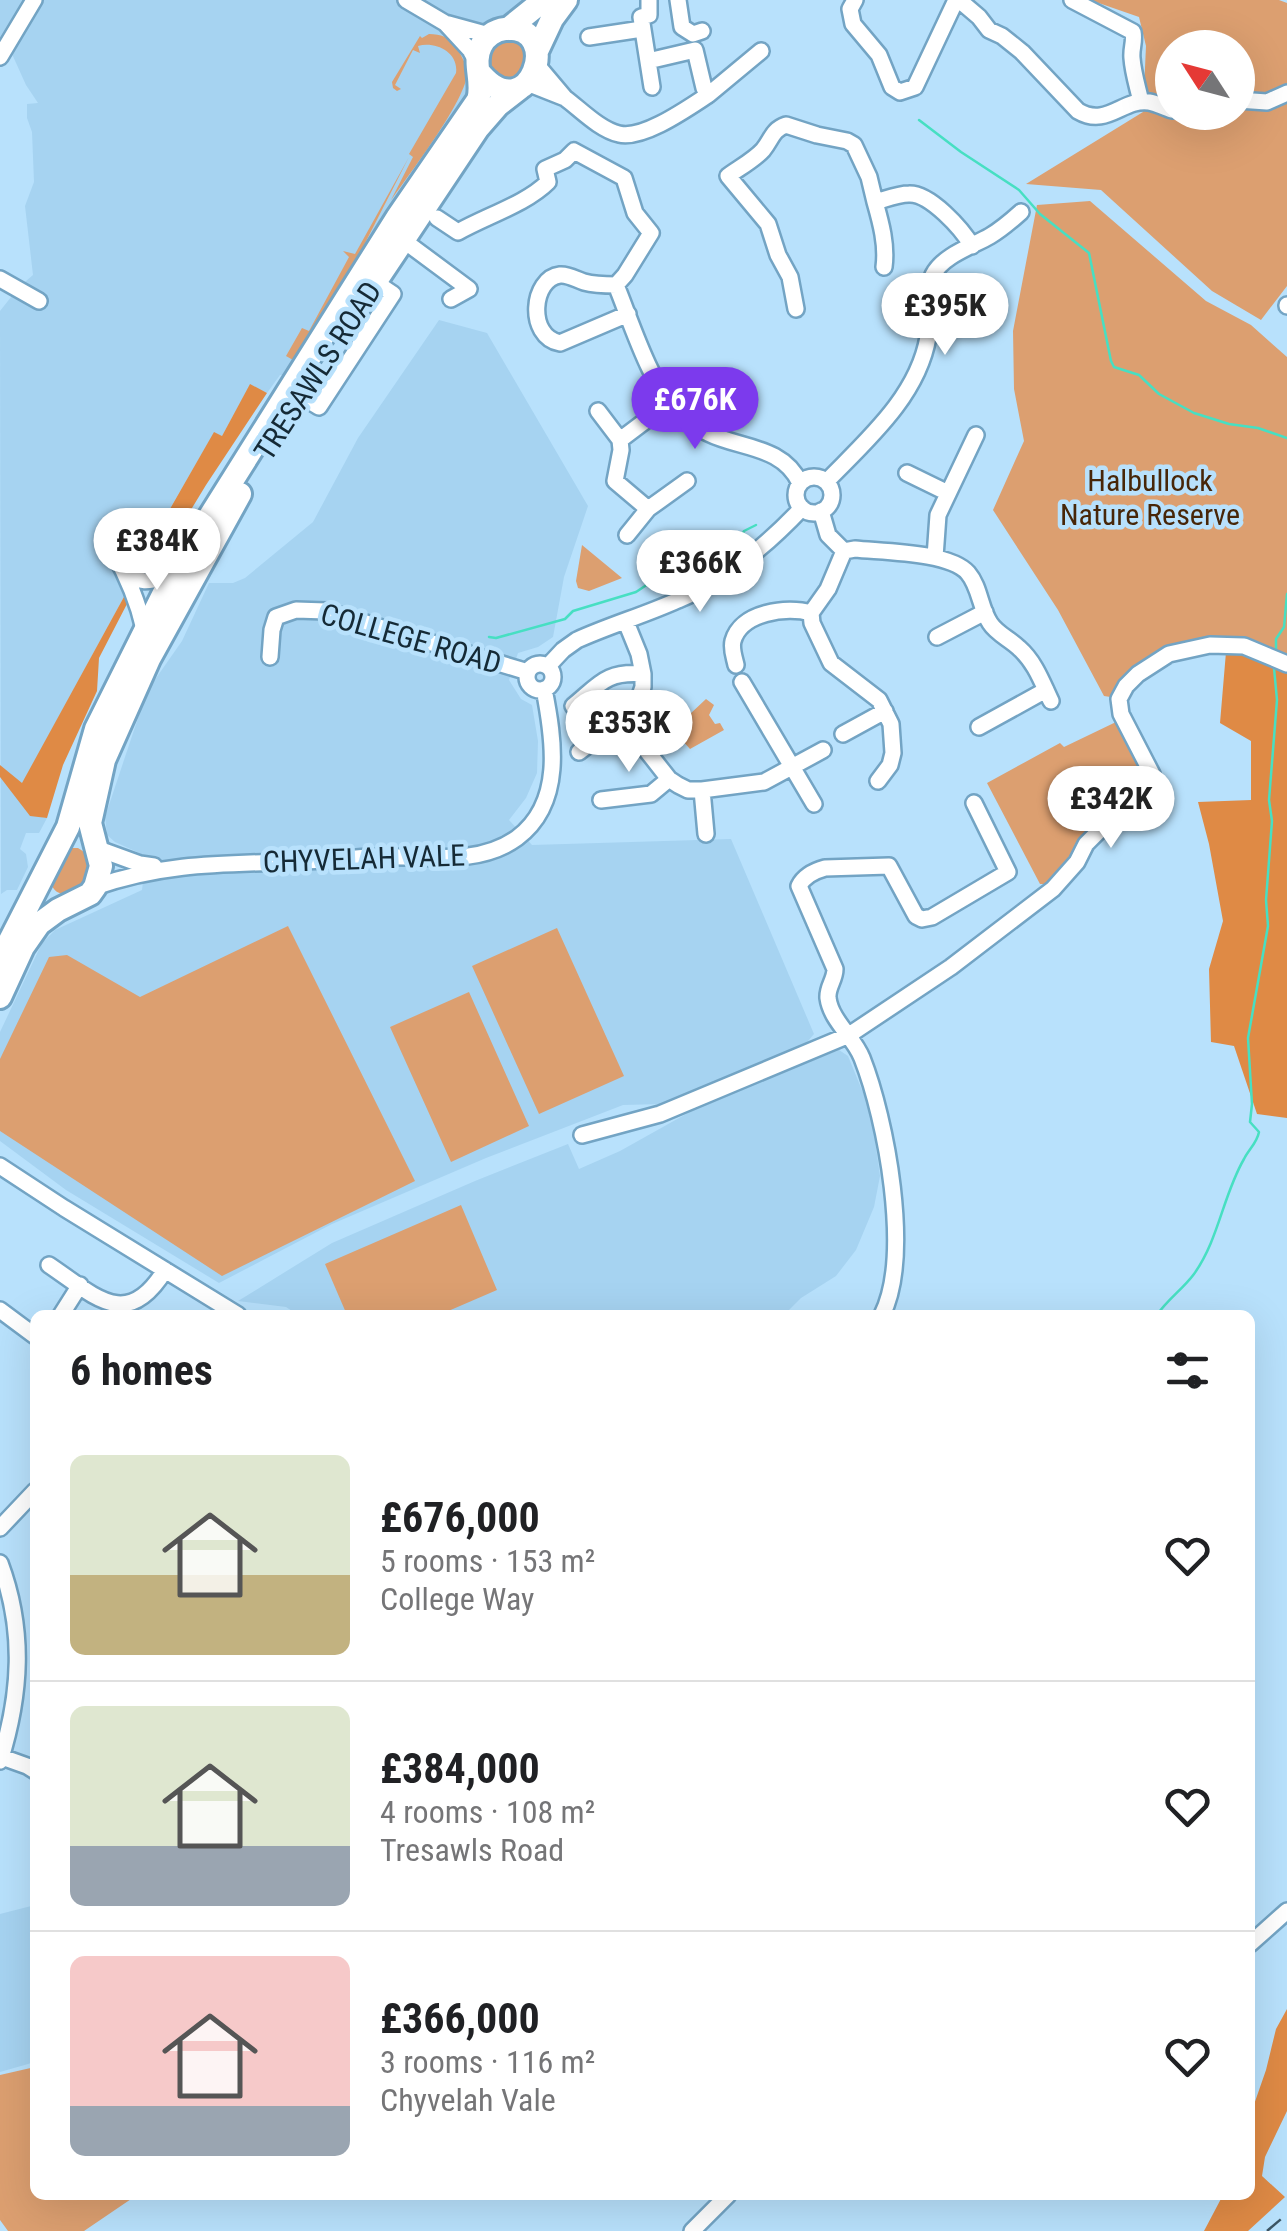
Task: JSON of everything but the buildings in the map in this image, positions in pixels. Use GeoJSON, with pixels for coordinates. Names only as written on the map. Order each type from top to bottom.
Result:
{"type":"FeatureCollection","features":[{"type":"Feature","properties":{"kind":"highway"},"geometry":{"type":"LineString","coordinates":[[498,32],[525,34],[531,71],[505,90],[486,82],[478,68],[481,44],[498,32],[544,0]]}},
{"type":"Feature","properties":{"kind":"highway","name":"TRESAWLS ROAD"},"geometry":{"type":"LineString","coordinates":[[96,847],[90,823],[110,742],[214,537],[310,407],[375,282],[403,240],[488,116],[531,71],[552,18],[566,0]]}},
{"type":"Feature","properties":{"kind":"highway","name":"TRESAWLS ROAD"},"geometry":{"type":"LineString","coordinates":[[60,843],[72,819],[96,729],[173,575],[397,218],[478,100],[482,86],[478,68]]}},
{"type":"Feature","properties":{"kind":"highway"},"geometry":{"type":"LineString","coordinates":[[0,960],[60,843],[79,842],[96,847],[101,870],[87,894],[48,916],[32,933],[0,997]]}},
{"type":"Feature","properties":{"kind":"highway"},"geometry":{"type":"LineString","coordinates":[[42,878],[51,895],[59,899],[87,894]]}},
{"type":"Feature","properties":{"kind":"street"},"geometry":{"type":"LineString","coordinates":[[0,56],[34,0]]}},
{"type":"Feature","properties":{"kind":"street"},"geometry":{"type":"LineString","coordinates":[[406,0],[445,23],[470,50],[478,68]]}},
{"type":"Feature","properties":{"kind":"street"},"geometry":{"type":"LineString","coordinates":[[649,0],[649,15],[641,17],[652,86]]}},
{"type":"Feature","properties":{"kind":"street"},"geometry":{"type":"LineString","coordinates":[[678,0],[682,27],[697,38],[708,95]]}},
{"type":"Feature","properties":{"kind":"street"},"geometry":{"type":"LineString","coordinates":[[855,0],[850,9],[853,24],[879,55],[892,87],[900,92],[915,86],[957,0],[979,17],[988,30],[1022,52],[1078,112],[1089,118],[1141,102],[1155,104]]}},
{"type":"Feature","properties":{"kind":"street"},"geometry":{"type":"LineString","coordinates":[[979,17],[988,0]]}},
{"type":"Feature","properties":{"kind":"street"},"geometry":{"type":"LineString","coordinates":[[1072,0],[1133,32],[1136,39],[1132,64],[1141,102]]}},
{"type":"Feature","properties":{"kind":"street"},"geometry":{"type":"LineString","coordinates":[[445,23],[498,32]]}},
{"type":"Feature","properties":{"kind":"street"},"geometry":{"type":"LineString","coordinates":[[589,37],[642,29]]}},
{"type":"Feature","properties":{"kind":"street"},"geometry":{"type":"LineString","coordinates":[[648,61],[697,38]]}},
{"type":"Feature","properties":{"kind":"street"},"geometry":{"type":"LineString","coordinates":[[531,71],[606,128],[619,134],[633,134],[648,130],[708,95],[761,51]]}},
{"type":"Feature","properties":{"kind":"street"},"geometry":{"type":"LineString","coordinates":[[1255,101],[1268,102],[1287,93]]}},
{"type":"Feature","properties":{"kind":"street"},"geometry":{"type":"LineString","coordinates":[[796,310],[790,277],[768,224],[724,171],[759,154],[773,132],[786,125],[854,145],[876,202],[886,255],[884,267]]}},
{"type":"Feature","properties":{"kind":"street"},"geometry":{"type":"LineString","coordinates":[[436,218],[458,238],[510,205],[534,196],[548,182],[545,169],[574,151],[624,178],[635,213],[651,233],[616,284]]}},
{"type":"Feature","properties":{"kind":"street"},"geometry":{"type":"LineString","coordinates":[[876,202],[911,193],[921,196],[958,225],[972,246]]}},
{"type":"Feature","properties":{"kind":"street"},"geometry":{"type":"LineString","coordinates":[[827,481],[908,390],[928,337],[934,273],[1021,212]]}},
{"type":"Feature","properties":{"kind":"street"},"geometry":{"type":"LineString","coordinates":[[403,240],[474,286],[451,299]]}},
{"type":"Feature","properties":{"kind":"street"},"geometry":{"type":"LineString","coordinates":[[616,284],[589,284],[563,274],[555,276],[539,297],[538,325],[544,336],[560,342],[628,314]]}},
{"type":"Feature","properties":{"kind":"street"},"geometry":{"type":"LineString","coordinates":[[0,279],[39,302]]}},
{"type":"Feature","properties":{"kind":"street"},"geometry":{"type":"LineString","coordinates":[[616,284],[653,375],[670,403],[706,433],[770,452],[800,484]]}},
{"type":"Feature","properties":{"kind":"street"},"geometry":{"type":"LineString","coordinates":[[620,440],[670,403]]}},
{"type":"Feature","properties":{"kind":"street"},"geometry":{"type":"LineString","coordinates":[[598,412],[620,440],[615,481],[648,508]]}},
{"type":"Feature","properties":{"kind":"street"},"geometry":{"type":"LineString","coordinates":[[935,557],[938,514],[976,436]]}},
{"type":"Feature","properties":{"kind":"street"},"geometry":{"type":"LineString","coordinates":[[907,473],[948,493]]}},
{"type":"Feature","properties":{"kind":"street"},"geometry":{"type":"LineString","coordinates":[[814,476],[827,481],[831,488],[830,504],[811,513],[802,508],[796,494],[800,484],[814,476]]}},
{"type":"Feature","properties":{"kind":"street"},"geometry":{"type":"LineString","coordinates":[[627,536],[648,508],[687,481]]}},
{"type":"Feature","properties":{"kind":"street"},"geometry":{"type":"LineString","coordinates":[[544,690],[529,684],[528,672],[536,664],[548,666],[577,640],[680,600],[721,578],[802,508]]}},
{"type":"Feature","properties":{"kind":"street"},"geometry":{"type":"LineString","coordinates":[[821,511],[828,535],[844,551]]}},
{"type":"Feature","properties":{"kind":"street"},"geometry":{"type":"LineString","coordinates":[[113,551],[140,609],[144,630]]}},
{"type":"Feature","properties":{"kind":"street"},"geometry":{"type":"LineString","coordinates":[[844,551],[935,557],[951,561],[969,574],[989,622],[1032,662],[1048,696],[980,727]]}},
{"type":"Feature","properties":{"kind":"street"},"geometry":{"type":"LineString","coordinates":[[844,551],[828,588],[811,613],[817,638],[831,663],[868,690],[885,711],[894,736],[890,765],[878,781]]}},
{"type":"Feature","properties":{"kind":"street"},"geometry":{"type":"LineString","coordinates":[[124,570],[144,582],[173,575]]}},
{"type":"Feature","properties":{"kind":"street","name":"COLLEGE ROAD"},"geometry":{"type":"LineString","coordinates":[[270,657],[277,616],[313,610],[354,618],[528,672]]}},
{"type":"Feature","properties":{"kind":"street"},"geometry":{"type":"LineString","coordinates":[[736,664],[734,637],[750,620],[786,611],[811,613]]}},
{"type":"Feature","properties":{"kind":"street"},"geometry":{"type":"LineString","coordinates":[[937,637],[985,612]]}},
{"type":"Feature","properties":{"kind":"street"},"geometry":{"type":"LineString","coordinates":[[626,622],[640,654],[643,674],[635,720],[639,738],[669,779],[688,790],[764,782],[823,750]]}},
{"type":"Feature","properties":{"kind":"street"},"geometry":{"type":"LineString","coordinates":[[718,631],[734,637]]}},
{"type":"Feature","properties":{"kind":"street"},"geometry":{"type":"LineString","coordinates":[[582,1135],[660,1114],[849,1035],[952,967],[1053,889],[1102,828],[1150,810],[1158,800],[1152,774],[1121,714],[1119,699],[1138,674],[1170,654],[1210,645],[1244,646],[1277,660]]}},
{"type":"Feature","properties":{"kind":"street","name":"CHYVELAH VALE"},"geometry":{"type":"LineString","coordinates":[[87,894],[119,879],[168,868],[382,856],[456,857],[496,850],[526,830],[542,810],[550,788],[552,734],[544,690],[554,678],[548,666]]}},
{"type":"Feature","properties":{"kind":"street"},"geometry":{"type":"LineString","coordinates":[[574,706],[607,678],[620,672],[643,674]]}},
{"type":"Feature","properties":{"kind":"street"},"geometry":{"type":"LineString","coordinates":[[740,688],[814,804]]}},
{"type":"Feature","properties":{"kind":"street"},"geometry":{"type":"LineString","coordinates":[[843,734],[885,711]]}},
{"type":"Feature","properties":{"kind":"street"},"geometry":{"type":"LineString","coordinates":[[579,752],[620,721],[635,720]]}},
{"type":"Feature","properties":{"kind":"street"},"geometry":{"type":"LineString","coordinates":[[890,765],[908,770]]}},
{"type":"Feature","properties":{"kind":"street"},"geometry":{"type":"LineString","coordinates":[[602,800],[651,794],[669,779]]}},
{"type":"Feature","properties":{"kind":"street"},"geometry":{"type":"LineString","coordinates":[[702,790],[706,834]]}},
{"type":"Feature","properties":{"kind":"street"},"geometry":{"type":"LineString","coordinates":[[884,1310],[896,1264],[890,1178],[880,1115],[861,1056],[839,1024],[828,999],[835,969],[799,886],[816,870],[825,868],[889,866],[916,916],[932,917],[1008,872],[974,804]]}},
{"type":"Feature","properties":{"kind":"street","name":"CHYVELAH VALE"},"geometry":{"type":"LineString","coordinates":[[96,847],[140,864],[168,868]]}},
{"type":"Feature","properties":{"kind":"street"},"geometry":{"type":"LineString","coordinates":[[0,1166],[230,1310]]}},
{"type":"Feature","properties":{"kind":"street"},"geometry":{"type":"LineString","coordinates":[[50,1264],[112,1303],[127,1304],[147,1295],[165,1270]]}},
{"type":"Feature","properties":{"kind":"street"},"geometry":{"type":"LineString","coordinates":[[64,1310],[80,1286]]}},
{"type":"Feature","properties":{"kind":"street"},"geometry":{"type":"LineString","coordinates":[[0,1310],[30,1332]]}},
{"type":"Feature","properties":{"kind":"street"},"geometry":{"type":"LineString","coordinates":[[0,1528],[30,1496]]}},
{"type":"Feature","properties":{"kind":"street"},"geometry":{"type":"LineString","coordinates":[[0,1563],[13,1606],[17,1637],[17,1694],[1,1759],[30,1768]]}},
{"type":"Feature","properties":{"kind":"street"},"geometry":{"type":"LineString","coordinates":[[0,1681],[17,1681]]}},
{"type":"Feature","properties":{"kind":"street"},"geometry":{"type":"LineString","coordinates":[[1255,1940],[1287,1911]]}},
{"type":"Feature","properties":{"kind":"street"},"geometry":{"type":"LineString","coordinates":[[692,2231],[723,2200]]}},
{"type":"Feature","properties":{"kind":"shaded area"},"geometry":{"type":"Polygon","coordinates":[[[0,0],[544,0],[508,29],[447,23],[470,50],[482,87],[298,376],[280,375],[267,393],[250,385],[222,436],[214,433],[133,572],[125,595],[16,795],[30,815],[47,818],[39,833],[26,833],[20,849],[26,854],[28,867],[17,890],[1,894],[0,311],[33,275],[25,206],[34,182],[27,104],[38,103],[12,54],[0,40],[0,0]]]}},
{"type":"Feature","properties":{"kind":"shaded area"},"geometry":{"type":"Polygon","coordinates":[[[439,320],[487,333],[588,506],[564,577],[553,637],[518,653],[509,680],[521,699],[532,705],[538,741],[537,773],[526,798],[509,820],[532,845],[731,839],[814,1034],[802,1048],[663,1104],[623,1105],[486,1158],[332,1224],[219,1283],[66,1190],[0,1141],[0,1032],[42,943],[55,930],[142,890],[146,856],[107,835],[105,817],[147,691],[182,641],[209,583],[233,583],[245,578],[313,522],[358,438],[439,320]]]}},
{"type":"Feature","properties":{"kind":"shaded area"},"geometry":{"type":"Polygon","coordinates":[[[250,384],[267,393],[158,564],[147,572],[135,570],[214,432],[222,436],[250,384]]]}},
{"type":"Feature","properties":{"kind":"shaded area"},"geometry":{"type":"Polygon","coordinates":[[[125,595],[128,602],[99,658],[97,691],[63,765],[47,818],[30,816],[0,777],[0,765],[22,783],[125,595]]]}},
{"type":"Feature","properties":{"kind":"shaded area"},"geometry":{"type":"Polygon","coordinates":[[[1226,652],[1247,653],[1287,669],[1287,1118],[1257,1114],[1234,1046],[1211,1042],[1209,969],[1223,921],[1198,802],[1251,800],[1251,741],[1220,723],[1226,652]]]}},
{"type":"Feature","properties":{"kind":"shaded area"},"geometry":{"type":"Polygon","coordinates":[[[839,1050],[848,1056],[871,1112],[880,1176],[874,1207],[856,1250],[836,1276],[789,1310],[290,1310],[238,1301],[332,1243],[475,1181],[568,1144],[579,1169],[704,1104],[839,1050]]]}},
{"type":"Feature","properties":{"kind":"shaded area"},"geometry":{"type":"Polygon","coordinates":[[[30,1906],[30,2063],[0,2072],[0,1914],[30,1906]]]}},
{"type":"Feature","properties":{"kind":"shaded area"},"geometry":{"type":"Polygon","coordinates":[[[1287,2009],[1287,2111],[1265,2157],[1262,2176],[1285,2197],[1248,2231],[1204,2231],[1220,2200],[1255,2200],[1255,2102],[1276,2029],[1287,2009]]]}},
{"type":"Feature","properties":{"kind":"green space"},"geometry":{"type":"Polygon","coordinates":[[[1090,0],[1287,3],[1287,286],[1261,320],[1212,291],[1101,190],[1026,184],[1143,112],[1146,46],[1139,17],[1090,0]]]}},
{"type":"Feature","properties":{"kind":"green space"},"geometry":{"type":"Polygon","coordinates":[[[429,34],[453,44],[464,61],[467,75],[446,121],[390,202],[413,157],[409,154],[456,73],[450,54],[432,45],[418,46],[420,53],[413,50],[395,85],[401,89],[393,88],[392,82],[420,36],[429,34]]]}},
{"type":"Feature","properties":{"kind":"green space"},"geometry":{"type":"Polygon","coordinates":[[[516,38],[528,50],[521,76],[504,81],[486,67],[489,52],[492,44],[516,38]]]}},
{"type":"Feature","properties":{"kind":"green space"},"geometry":{"type":"Polygon","coordinates":[[[409,157],[361,251],[293,360],[286,356],[302,328],[309,331],[349,257],[343,251],[355,254],[409,157]]]}},
{"type":"Feature","properties":{"kind":"green space","name":"Halbullock Nature Reserve"},"geometry":{"type":"Polygon","coordinates":[[[1090,201],[1206,301],[1251,325],[1287,357],[1287,664],[1244,646],[1169,654],[1117,698],[1104,696],[1058,610],[993,510],[1024,441],[1014,389],[1013,331],[1037,205],[1090,201]]]}},
{"type":"Feature","properties":{"kind":"green space"},"geometry":{"type":"Polygon","coordinates":[[[582,545],[622,578],[589,591],[578,588],[582,545]]]}},
{"type":"Feature","properties":{"kind":"green space"},"geometry":{"type":"Polygon","coordinates":[[[706,699],[714,705],[709,715],[724,730],[690,749],[673,730],[706,699]]]}},
{"type":"Feature","properties":{"kind":"green space"},"geometry":{"type":"Polygon","coordinates":[[[1116,722],[1153,798],[1147,806],[1101,822],[1051,884],[1040,884],[987,783],[1060,743],[1064,747],[1116,722]]]}},
{"type":"Feature","properties":{"kind":"green space"},"geometry":{"type":"Polygon","coordinates":[[[71,848],[86,855],[89,873],[88,883],[67,895],[57,892],[51,883],[71,848]]]}},
{"type":"Feature","properties":{"kind":"green space"},"geometry":{"type":"Polygon","coordinates":[[[288,926],[415,1181],[222,1276],[0,1131],[0,1059],[49,957],[67,955],[140,997],[288,926]]]}},
{"type":"Feature","properties":{"kind":"green space"},"geometry":{"type":"Polygon","coordinates":[[[557,928],[624,1076],[539,1114],[472,966],[557,928]]]}},
{"type":"Feature","properties":{"kind":"green space"},"geometry":{"type":"Polygon","coordinates":[[[469,992],[529,1126],[451,1162],[390,1027],[469,992]]]}},
{"type":"Feature","properties":{"kind":"green space"},"geometry":{"type":"Polygon","coordinates":[[[461,1205],[497,1290],[451,1310],[345,1310],[325,1264],[461,1205]]]}},
{"type":"Feature","properties":{"kind":"green space"},"geometry":{"type":"Polygon","coordinates":[[[30,2068],[30,2200],[130,2200],[84,2231],[8,2231],[0,2220],[0,2075],[30,2068]]]}},
{"type":"Feature","properties":{"kind":"waterway"},"geometry":{"type":"LineString","coordinates":[[919,120],[1019,190],[1040,214],[1089,253],[1114,367],[1139,375],[1159,394],[1194,413],[1287,438]]}},
{"type":"Feature","properties":{"kind":"waterway"},"geometry":{"type":"LineString","coordinates":[[489,637],[565,619],[573,611],[636,592],[660,576],[683,571],[707,552],[740,539],[744,531],[756,525]]}},
{"type":"Feature","properties":{"kind":"waterway"},"geometry":{"type":"LineString","coordinates":[[1276,650],[1276,639],[1284,627],[1287,594]]}},
{"type":"Feature","properties":{"kind":"waterway"},"geometry":{"type":"LineString","coordinates":[[1161,1310],[1202,1260],[1237,1173],[1259,1132],[1250,1122],[1248,1038],[1268,926],[1272,821],[1269,800],[1277,700],[1274,668]]}},
{"type":"Feature","properties":{"kind":"railway"},"geometry":{"type":"LineString","coordinates":[[1267,2231],[1287,2214]]}}]}
